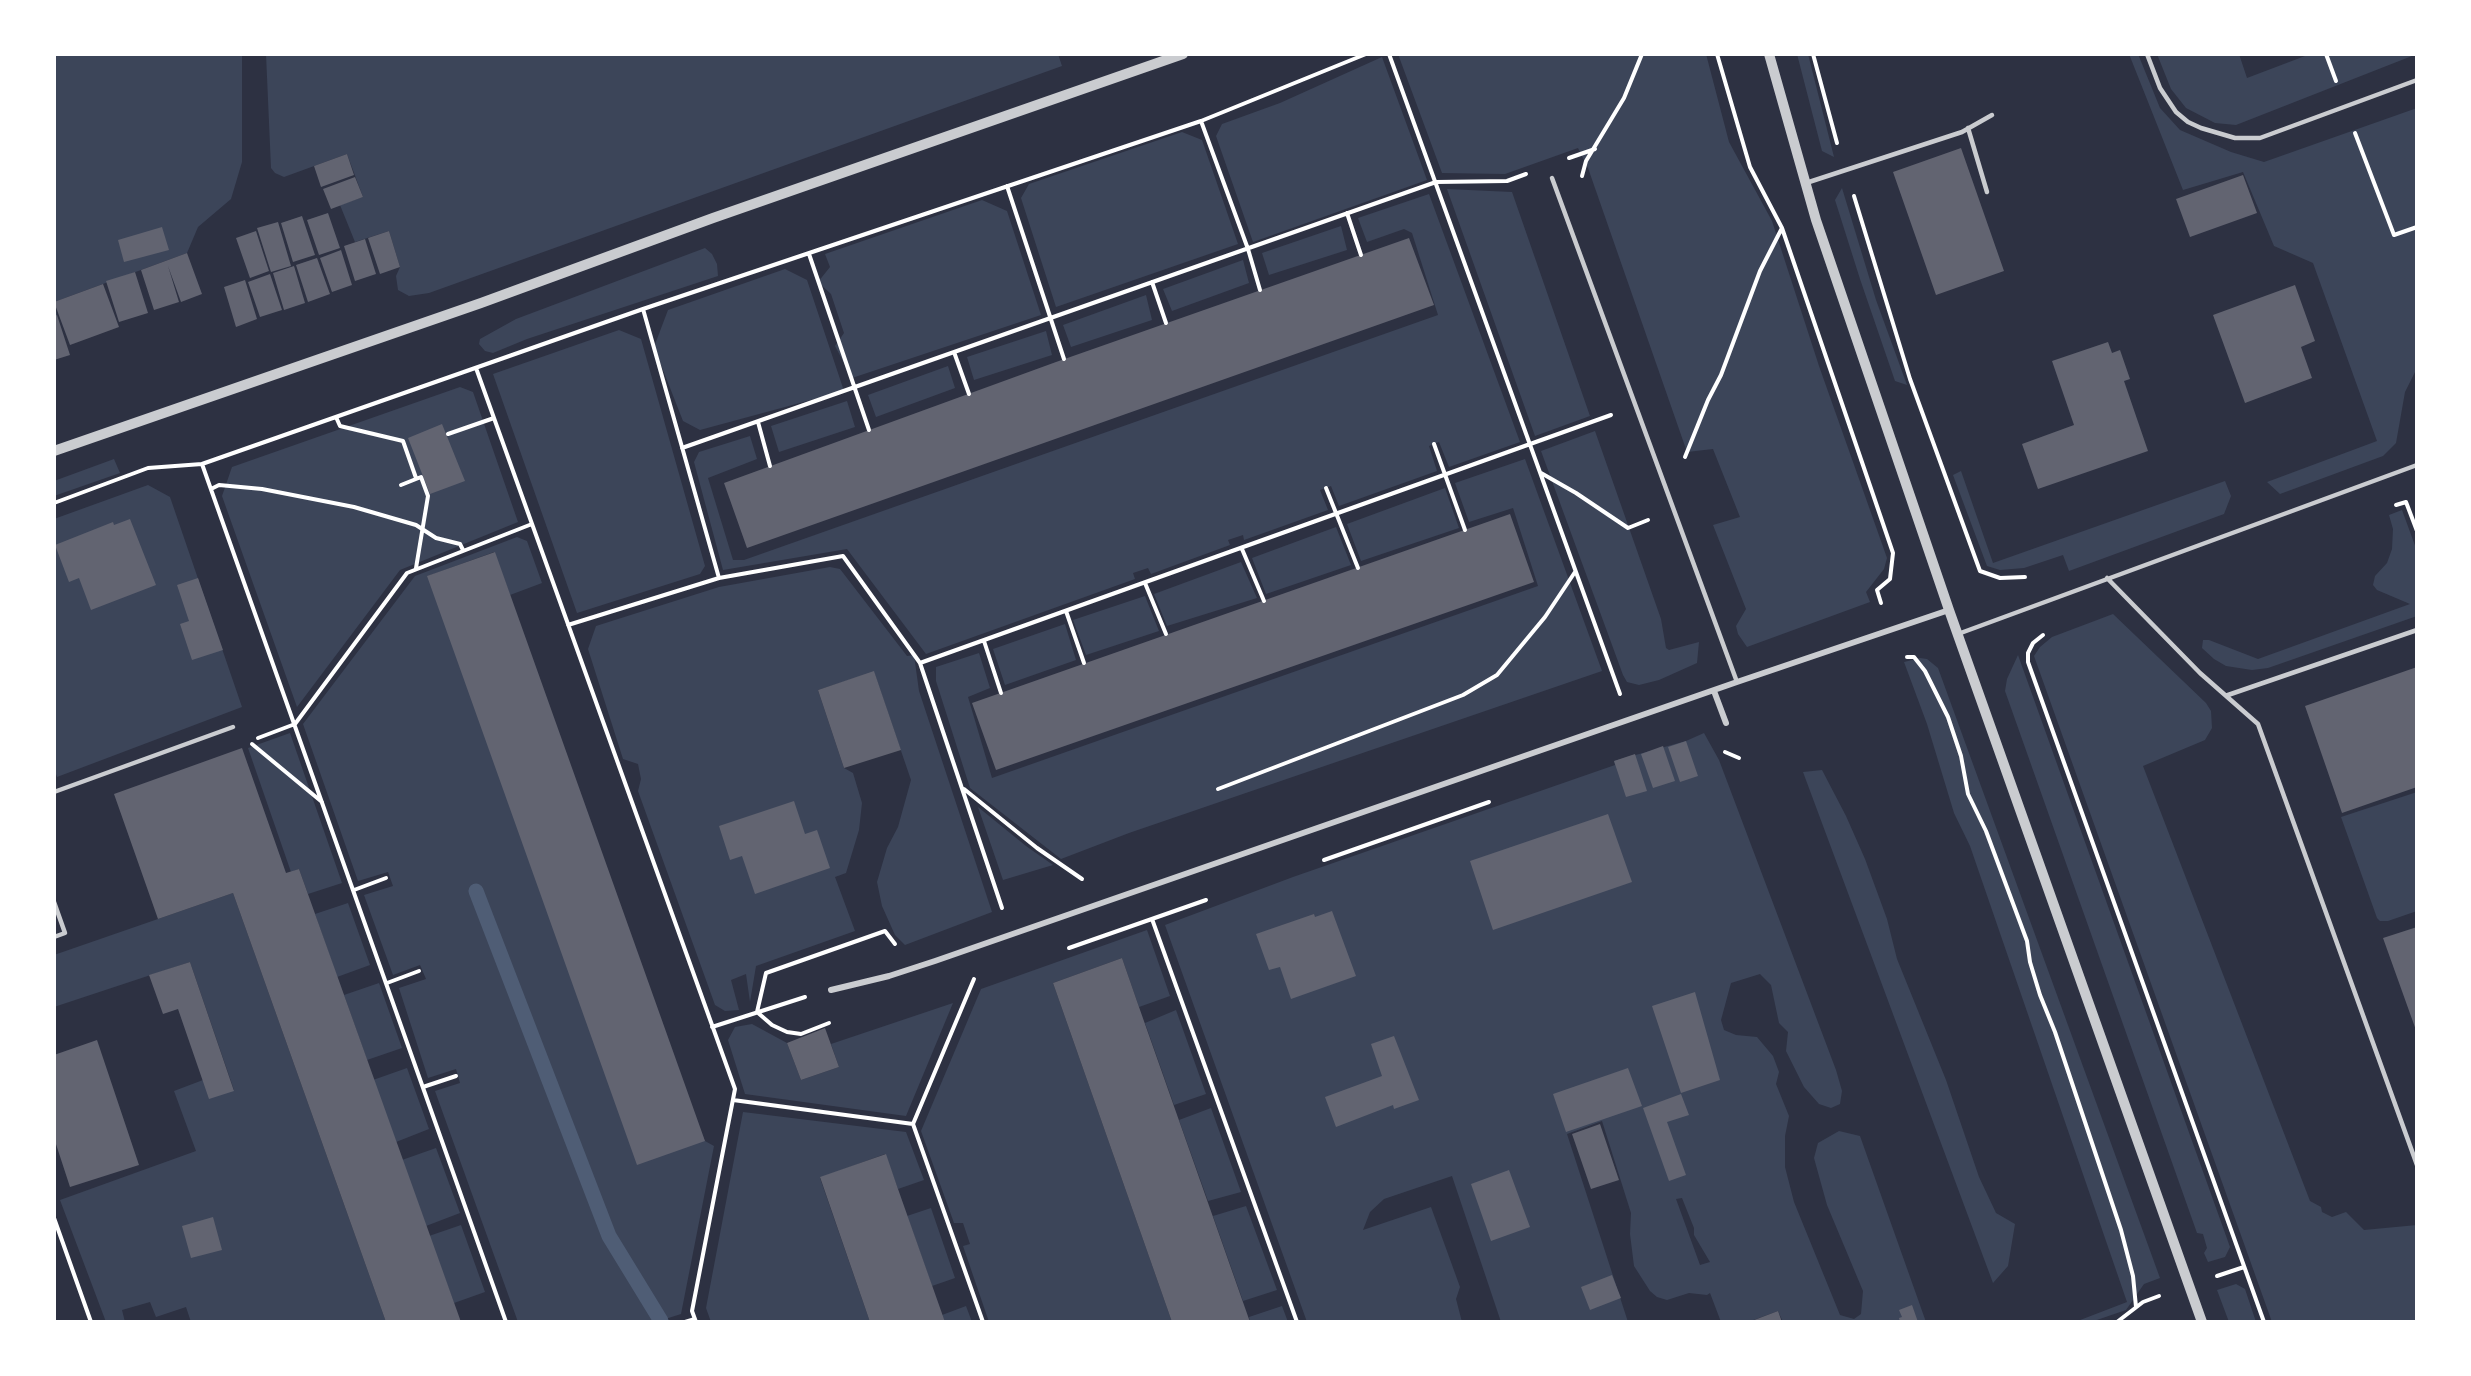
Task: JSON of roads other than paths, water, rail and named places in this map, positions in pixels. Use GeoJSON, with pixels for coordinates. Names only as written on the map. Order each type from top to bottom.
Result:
{"type":"FeatureCollection","features":[{"type":"Feature","properties":{"kind":"street"},"geometry":{"type":"LineString","coordinates":[[54,451],[482,303],[713,218],[1183,54]]}},
{"type":"Feature","properties":{"kind":"street"},"geometry":{"type":"LineString","coordinates":[[1769,54],[1805,183],[1949,610],[2202,1322]]}},
{"type":"Feature","properties":{"kind":"street"},"geometry":{"type":"LineString","coordinates":[[831,990],[889,976],[1949,610]]}},
{"type":"Feature","properties":{"kind":"street"},"geometry":{"type":"LineString","coordinates":[[1714,691],[1726,723]]}},
{"type":"Feature","properties":{"kind":"lane"},"geometry":{"type":"LineString","coordinates":[[2147,54],[2164,94],[2176,112],[2188,122],[2220,135],[2235,138],[2260,138],[2417,80]]}},
{"type":"Feature","properties":{"kind":"lane"},"geometry":{"type":"LineString","coordinates":[[1805,183],[1968,128],[1992,115]]}},
{"type":"Feature","properties":{"kind":"lane"},"geometry":{"type":"LineString","coordinates":[[1968,128],[1987,192]]}},
{"type":"Feature","properties":{"kind":"lane"},"geometry":{"type":"LineString","coordinates":[[1552,178],[1737,682]]}},
{"type":"Feature","properties":{"kind":"lane"},"geometry":{"type":"LineString","coordinates":[[1958,634],[2417,465]]}},
{"type":"Feature","properties":{"kind":"lane"},"geometry":{"type":"LineString","coordinates":[[2107,578],[2200,673],[2258,723],[2417,1165]]}},
{"type":"Feature","properties":{"kind":"lane"},"geometry":{"type":"LineString","coordinates":[[2228,695],[2417,630]]}},
{"type":"Feature","properties":{"kind":"lane"},"geometry":{"type":"LineString","coordinates":[[54,792],[233,727]]}},
{"type":"Feature","properties":{"kind":"lane"},"geometry":{"type":"LineString","coordinates":[[54,902],[65,933],[54,937]]}},
{"type":"Feature","properties":{"kind":"waterway"},"geometry":{"type":"LineString","coordinates":[[476,891],[609,1236],[661,1321]]}}]}
